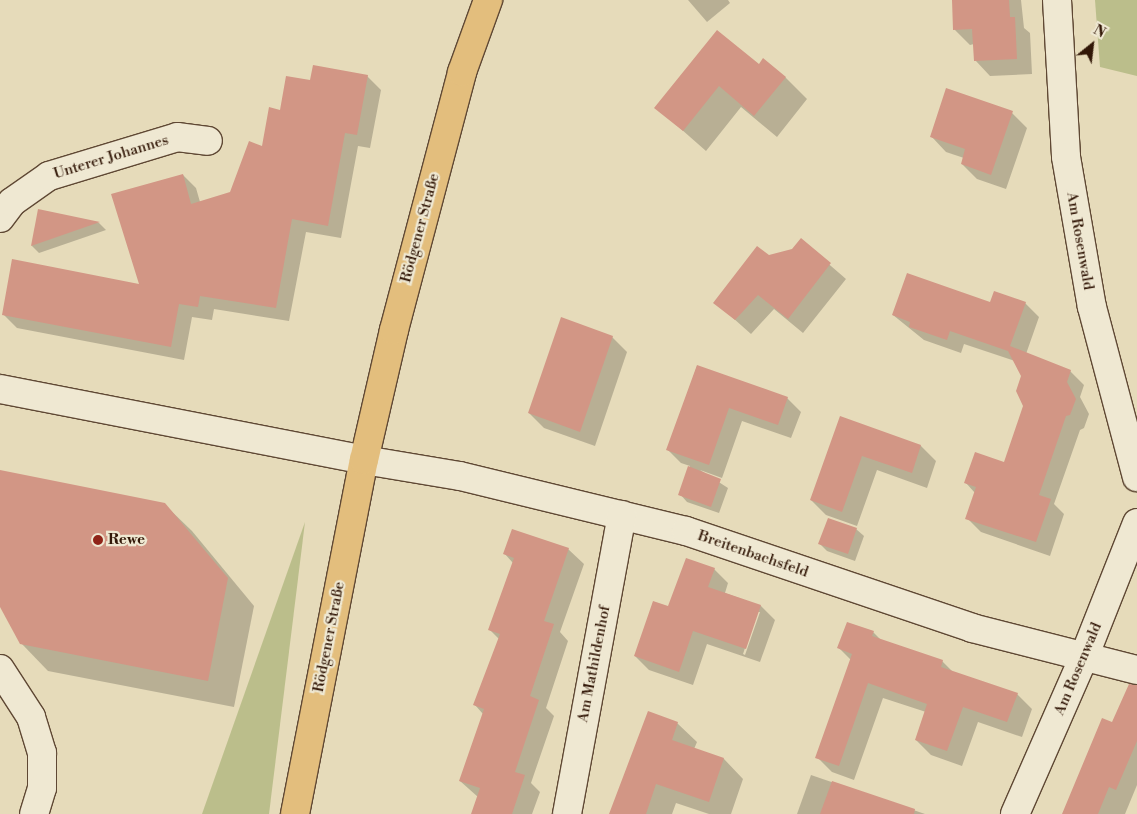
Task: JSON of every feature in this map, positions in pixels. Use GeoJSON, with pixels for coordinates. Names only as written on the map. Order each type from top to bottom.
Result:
{"type":"FeatureCollection","features":[{"type":"Feature","properties":{"kind":"main road","name":"Rödgener Straße"},"geometry":{"type":"LineString","coordinates":[[295,814],[364,460],[405,284],[459,82],[488,0]]}},
{"type":"Feature","properties":{"kind":"street","name":"Am Rosenwald"},"geometry":{"type":"LineString","coordinates":[[1057,0],[1066,156],[1092,307],[1137,477]]}},
{"type":"Feature","properties":{"kind":"street","name":"Unterer Johannes"},"geometry":{"type":"LineString","coordinates":[[0,218],[12,202],[49,176],[177,136],[208,141]]}},
{"type":"Feature","properties":{"kind":"street"},"geometry":{"type":"LineString","coordinates":[[0,388],[364,460]]}},
{"type":"Feature","properties":{"kind":"street","name":"Breitenbachsfeld"},"geometry":{"type":"LineString","coordinates":[[364,460],[460,476],[686,531],[972,628],[1137,670]]}},
{"type":"Feature","properties":{"kind":"street","name":"Am Mathildenhof"},"geometry":{"type":"LineString","coordinates":[[567,814],[622,515]]}},
{"type":"Feature","properties":{"kind":"street","name":"Am Rosenwald"},"geometry":{"type":"LineString","coordinates":[[1015,814],[1084,657],[1137,523]]}},
{"type":"Feature","properties":{"kind":"street"},"geometry":{"type":"LineString","coordinates":[[0,669],[31,717],[42,753],[42,788],[34,814]]}},
{"type":"Feature","properties":{"kind":"green space"},"geometry":{"type":"Polygon","coordinates":[[[1095,0],[1137,0],[1137,76],[1100,67],[1095,0]]]}},
{"type":"Feature","properties":{"kind":"green space"},"geometry":{"type":"Polygon","coordinates":[[[305,522],[269,814],[202,814],[305,522]]]}},
{"type":"Feature","properties":{"kind":"building"},"geometry":{"type":"Polygon","coordinates":[[[952,0],[1009,0],[1010,17],[1015,17],[1017,59],[974,61],[972,29],[953,30],[952,0]]]}},
{"type":"Feature","properties":{"kind":"building"},"geometry":{"type":"Polygon","coordinates":[[[717,30],[759,64],[763,58],[786,77],[754,116],[719,86],[683,131],[654,108],[717,30]]]}},
{"type":"Feature","properties":{"kind":"building"},"geometry":{"type":"Polygon","coordinates":[[[313,65],[368,75],[357,135],[345,133],[328,226],[292,219],[276,308],[200,296],[198,307],[179,304],[171,347],[2,315],[12,259],[139,284],[111,194],[183,174],[191,204],[230,192],[249,141],[262,146],[269,107],[280,110],[286,76],[310,80],[313,65]]]}},
{"type":"Feature","properties":{"kind":"building"},"geometry":{"type":"Polygon","coordinates":[[[946,88],[1013,111],[991,175],[961,164],[965,149],[930,137],[946,88]]]}},
{"type":"Feature","properties":{"kind":"building"},"geometry":{"type":"Polygon","coordinates":[[[38,209],[100,222],[31,246],[38,209]]]}},
{"type":"Feature","properties":{"kind":"building"},"geometry":{"type":"Polygon","coordinates":[[[801,238],[831,263],[788,319],[758,295],[735,320],[713,303],[757,246],[769,255],[792,249],[801,238]]]}},
{"type":"Feature","properties":{"kind":"building"},"geometry":{"type":"Polygon","coordinates":[[[907,273],[990,302],[994,291],[1026,302],[1010,346],[1071,370],[1067,382],[1076,399],[1070,415],[1066,416],[1039,495],[1051,499],[1036,542],[965,519],[976,487],[964,483],[975,452],[1004,462],[1023,406],[1016,391],[1021,376],[1008,351],[950,331],[947,340],[909,327],[910,322],[892,315],[907,273]]]}},
{"type":"Feature","properties":{"kind":"building"},"geometry":{"type":"Polygon","coordinates":[[[561,317],[613,336],[580,432],[528,413],[561,317]]]}},
{"type":"Feature","properties":{"kind":"building"},"geometry":{"type":"Polygon","coordinates":[[[697,365],[788,397],[778,425],[729,408],[709,465],[666,450],[697,365]]]}},
{"type":"Feature","properties":{"kind":"building"},"geometry":{"type":"Polygon","coordinates":[[[840,416],[921,445],[912,473],[862,456],[842,512],[810,500],[840,416]]]}},
{"type":"Feature","properties":{"kind":"building"},"geometry":{"type":"Polygon","coordinates":[[[688,466],[721,479],[711,507],[678,495],[688,466]]]}},
{"type":"Feature","properties":{"kind":"building","name":"Rewe"},"geometry":{"type":"Polygon","coordinates":[[[0,470],[165,503],[228,578],[208,681],[20,644],[0,607],[0,470]]]}},
{"type":"Feature","properties":{"kind":"building"},"geometry":{"type":"Polygon","coordinates":[[[828,518],[857,528],[848,554],[818,544],[828,518]]]}},
{"type":"Feature","properties":{"kind":"building"},"geometry":{"type":"Polygon","coordinates":[[[512,529],[569,548],[544,621],[554,624],[530,696],[539,700],[515,772],[525,775],[512,814],[471,814],[480,788],[459,781],[484,709],[473,705],[500,634],[488,630],[514,558],[503,554],[512,529]]]}},
{"type":"Feature","properties":{"kind":"building"},"geometry":{"type":"Polygon","coordinates":[[[686,558],[715,568],[708,587],[761,605],[746,649],[693,631],[679,672],[634,656],[653,601],[668,606],[686,558]]]}},
{"type":"Feature","properties":{"kind":"building"},"geometry":{"type":"Polygon","coordinates":[[[847,622],[874,631],[872,636],[943,660],[941,667],[1018,693],[1007,722],[963,707],[947,751],[915,740],[927,704],[868,683],[839,766],[815,758],[852,654],[837,648],[847,622]]]}},
{"type":"Feature","properties":{"kind":"building"},"geometry":{"type":"Polygon","coordinates":[[[1129,684],[1137,685],[1137,741],[1116,790],[1109,787],[1098,814],[1062,814],[1102,718],[1112,722],[1129,684]]]}},
{"type":"Feature","properties":{"kind":"building"},"geometry":{"type":"Polygon","coordinates":[[[648,711],[678,722],[672,740],[724,758],[709,802],[656,784],[646,814],[609,814],[648,711]]]}},
{"type":"Feature","properties":{"kind":"building"},"geometry":{"type":"Polygon","coordinates":[[[832,781],[915,809],[914,814],[820,814],[832,781]]]}},
{"type":"Feature","properties":{"kind":"place","name":"Rewe"},"geometry":{"type":"Point","coordinates":[98,540]}}]}
